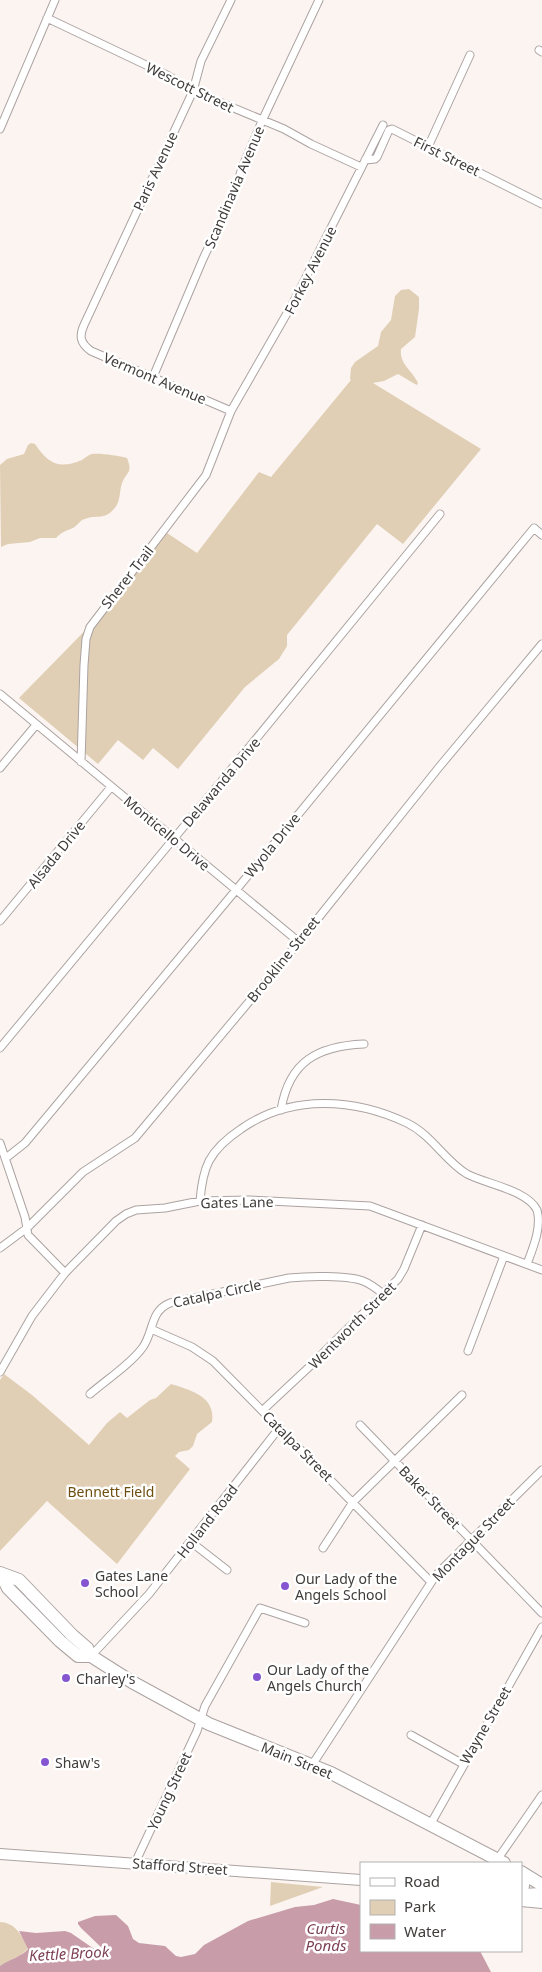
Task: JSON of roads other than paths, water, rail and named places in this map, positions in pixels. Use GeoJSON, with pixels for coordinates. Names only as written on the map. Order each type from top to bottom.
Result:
{"type":"FeatureCollection","features":[{"type":"Feature","properties":{"kind":"highway","name":"Main Street"},"geometry":{"type":"LineString","coordinates":[[1,1574],[8,1588],[78,1656],[91,1656],[156,1696],[201,1720],[312,1765],[355,1785],[500,1861]]}},
{"type":"Feature","properties":{"kind":"highway"},"geometry":{"type":"LineString","coordinates":[[522,1873],[542,1885]]}},
{"type":"Feature","properties":{"kind":"main road","name":"Stafford Street"},"geometry":{"type":"LineString","coordinates":[[0,1854],[360,1880]]}},
{"type":"Feature","properties":{"kind":"main road"},"geometry":{"type":"LineString","coordinates":[[522,1876],[524,1883],[522,1892]]}},
{"type":"Feature","properties":{"kind":"main road"},"geometry":{"type":"LineString","coordinates":[[522,1896],[542,1893]]}},
{"type":"Feature","properties":{"kind":"main road"},"geometry":{"type":"LineString","coordinates":[[522,1896],[542,1903]]}},
{"type":"Feature","properties":{"kind":"street"},"geometry":{"type":"LineString","coordinates":[[0,128],[56,0]]}},
{"type":"Feature","properties":{"kind":"street","name":"Paris Avenue"},"geometry":{"type":"LineString","coordinates":[[82,342],[80,336],[84,324],[193,91],[201,61],[231,0]]}},
{"type":"Feature","properties":{"kind":"street","name":"Scandinavia Avenue"},"geometry":{"type":"LineString","coordinates":[[153,377],[203,259],[234,193],[242,168],[262,121],[319,0]]}},
{"type":"Feature","properties":{"kind":"street","name":"Wescott Street"},"geometry":{"type":"LineString","coordinates":[[47,18],[167,75],[193,91],[363,163]]}},
{"type":"Feature","properties":{"kind":"street"},"geometry":{"type":"LineString","coordinates":[[428,147],[470,55]]}},
{"type":"Feature","properties":{"kind":"street","name":"Forkey Avenue"},"geometry":{"type":"LineString","coordinates":[[231,411],[294,301],[383,125]]}},
{"type":"Feature","properties":{"kind":"street","name":"First Street"},"geometry":{"type":"LineString","coordinates":[[363,163],[377,157],[389,130],[392,129],[542,204]]}},
{"type":"Feature","properties":{"kind":"street","name":"Vermont Avenue"},"geometry":{"type":"LineString","coordinates":[[82,342],[91,351],[231,411]]}},
{"type":"Feature","properties":{"kind":"street","name":"Sherer Trail"},"geometry":{"type":"LineString","coordinates":[[81,762],[88,629],[201,483],[208,471],[231,411]]}},
{"type":"Feature","properties":{"kind":"street","name":"Delawanda Drive"},"geometry":{"type":"LineString","coordinates":[[0,1048],[440,514]]}},
{"type":"Feature","properties":{"kind":"street","name":"Wyola Drive"},"geometry":{"type":"LineString","coordinates":[[6,1158],[25,1143],[534,528],[542,534]]}},
{"type":"Feature","properties":{"kind":"street","name":"Brookline Street"},"geometry":{"type":"LineString","coordinates":[[0,1248],[27,1228],[83,1172],[135,1138],[299,942],[440,766],[542,644]]}},
{"type":"Feature","properties":{"kind":"street","name":"Monticello Drive"},"geometry":{"type":"LineString","coordinates":[[0,694],[299,942]]}},
{"type":"Feature","properties":{"kind":"street"},"geometry":{"type":"LineString","coordinates":[[0,768],[36,724]]}},
{"type":"Feature","properties":{"kind":"street","name":"Alsada Drive"},"geometry":{"type":"LineString","coordinates":[[0,921],[111,787]]}},
{"type":"Feature","properties":{"kind":"street"},"geometry":{"type":"LineString","coordinates":[[281,1110],[290,1078],[308,1060],[330,1048],[364,1044]]}},
{"type":"Feature","properties":{"kind":"street"},"geometry":{"type":"LineString","coordinates":[[200,1201],[207,1166],[218,1149],[247,1125],[263,1116],[281,1110],[323,1103],[355,1105],[387,1114],[417,1128],[464,1172],[486,1183],[520,1195],[532,1203],[539,1218],[539,1231],[528,1264]]}},
{"type":"Feature","properties":{"kind":"street"},"geometry":{"type":"LineString","coordinates":[[0,1143],[28,1235],[65,1273]]}},
{"type":"Feature","properties":{"kind":"street","name":"Gates Lane"},"geometry":{"type":"LineString","coordinates":[[0,1372],[32,1316],[65,1273],[126,1214],[136,1210],[165,1208],[200,1201],[249,1200],[370,1206],[542,1270]]}},
{"type":"Feature","properties":{"kind":"street","name":"Wentworth Street"},"geometry":{"type":"LineString","coordinates":[[263,1410],[400,1276],[422,1225]]}},
{"type":"Feature","properties":{"kind":"street"},"geometry":{"type":"LineString","coordinates":[[468,1351],[504,1256]]}},
{"type":"Feature","properties":{"kind":"street","name":"Catalpa Circle"},"geometry":{"type":"LineString","coordinates":[[90,1394],[138,1352],[147,1340],[156,1313],[164,1305],[289,1278],[359,1280],[369,1284],[383,1294]]}},
{"type":"Feature","properties":{"kind":"street","name":"Catalpa Street"},"geometry":{"type":"LineString","coordinates":[[151,1329],[192,1346],[205,1355],[280,1427],[431,1582]]}},
{"type":"Feature","properties":{"kind":"street"},"geometry":{"type":"LineString","coordinates":[[323,1548],[353,1502],[462,1395]]}},
{"type":"Feature","properties":{"kind":"street","name":"Baker Street"},"geometry":{"type":"LineString","coordinates":[[360,1425],[542,1612]]}},
{"type":"Feature","properties":{"kind":"street","name":"Holland Road"},"geometry":{"type":"LineString","coordinates":[[91,1656],[149,1594],[280,1427]]}},
{"type":"Feature","properties":{"kind":"street","name":"Montague Street"},"geometry":{"type":"LineString","coordinates":[[312,1765],[431,1582],[471,1539],[542,1470]]}},
{"type":"Feature","properties":{"kind":"street"},"geometry":{"type":"LineString","coordinates":[[191,1542],[227,1570]]}},
{"type":"Feature","properties":{"kind":"street","name":"Young Street"},"geometry":{"type":"LineString","coordinates":[[135,1863],[201,1720],[205,1706],[260,1608],[305,1623]]}},
{"type":"Feature","properties":{"kind":"street","name":"Wayne Street"},"geometry":{"type":"LineString","coordinates":[[430,1825],[542,1627]]}},
{"type":"Feature","properties":{"kind":"street"},"geometry":{"type":"LineString","coordinates":[[411,1735],[463,1764]]}},
{"type":"Feature","properties":{"kind":"street"},"geometry":{"type":"LineString","coordinates":[[500,1861],[542,1795]]}},
{"type":"Feature","properties":{"kind":"water","name":"Curtis Ponds"},"geometry":{"type":"Polygon","coordinates":[[[333,1899],[360,1905],[360,1952],[481,1952],[491,1972],[0,1972],[0,1966],[23,1954],[28,1949],[19,1931],[36,1933],[65,1931],[100,1953],[103,1949],[81,1928],[78,1922],[95,1916],[116,1915],[128,1926],[133,1939],[139,1943],[165,1946],[176,1956],[181,1957],[195,1954],[204,1945],[248,1921],[295,1907],[314,1905],[333,1899]]]}},
{"type":"Feature","properties":{"kind":"place","name":"Gates Lane School"},"geometry":{"type":"Point","coordinates":[85,1583]}},
{"type":"Feature","properties":{"kind":"place","name":"Our Lady of the Angels School"},"geometry":{"type":"Point","coordinates":[285,1586]}},
{"type":"Feature","properties":{"kind":"place","name":"Our Lady of the Angels Church"},"geometry":{"type":"Point","coordinates":[257,1677]}},
{"type":"Feature","properties":{"kind":"place","name":"Charley's"},"geometry":{"type":"Point","coordinates":[66,1678]}},
{"type":"Feature","properties":{"kind":"place","name":"Shaw's"},"geometry":{"type":"Point","coordinates":[45,1762]}},
{"type":"Feature","properties":{"kind":"park label","name":"Bennett Field"},"geometry":{"type":"Point","coordinates":[111,1491]}},
{"type":"Feature","properties":{"kind":"water label","name":"Kettle Brook"},"geometry":{"type":"Point","coordinates":[69,1953]}}]}
